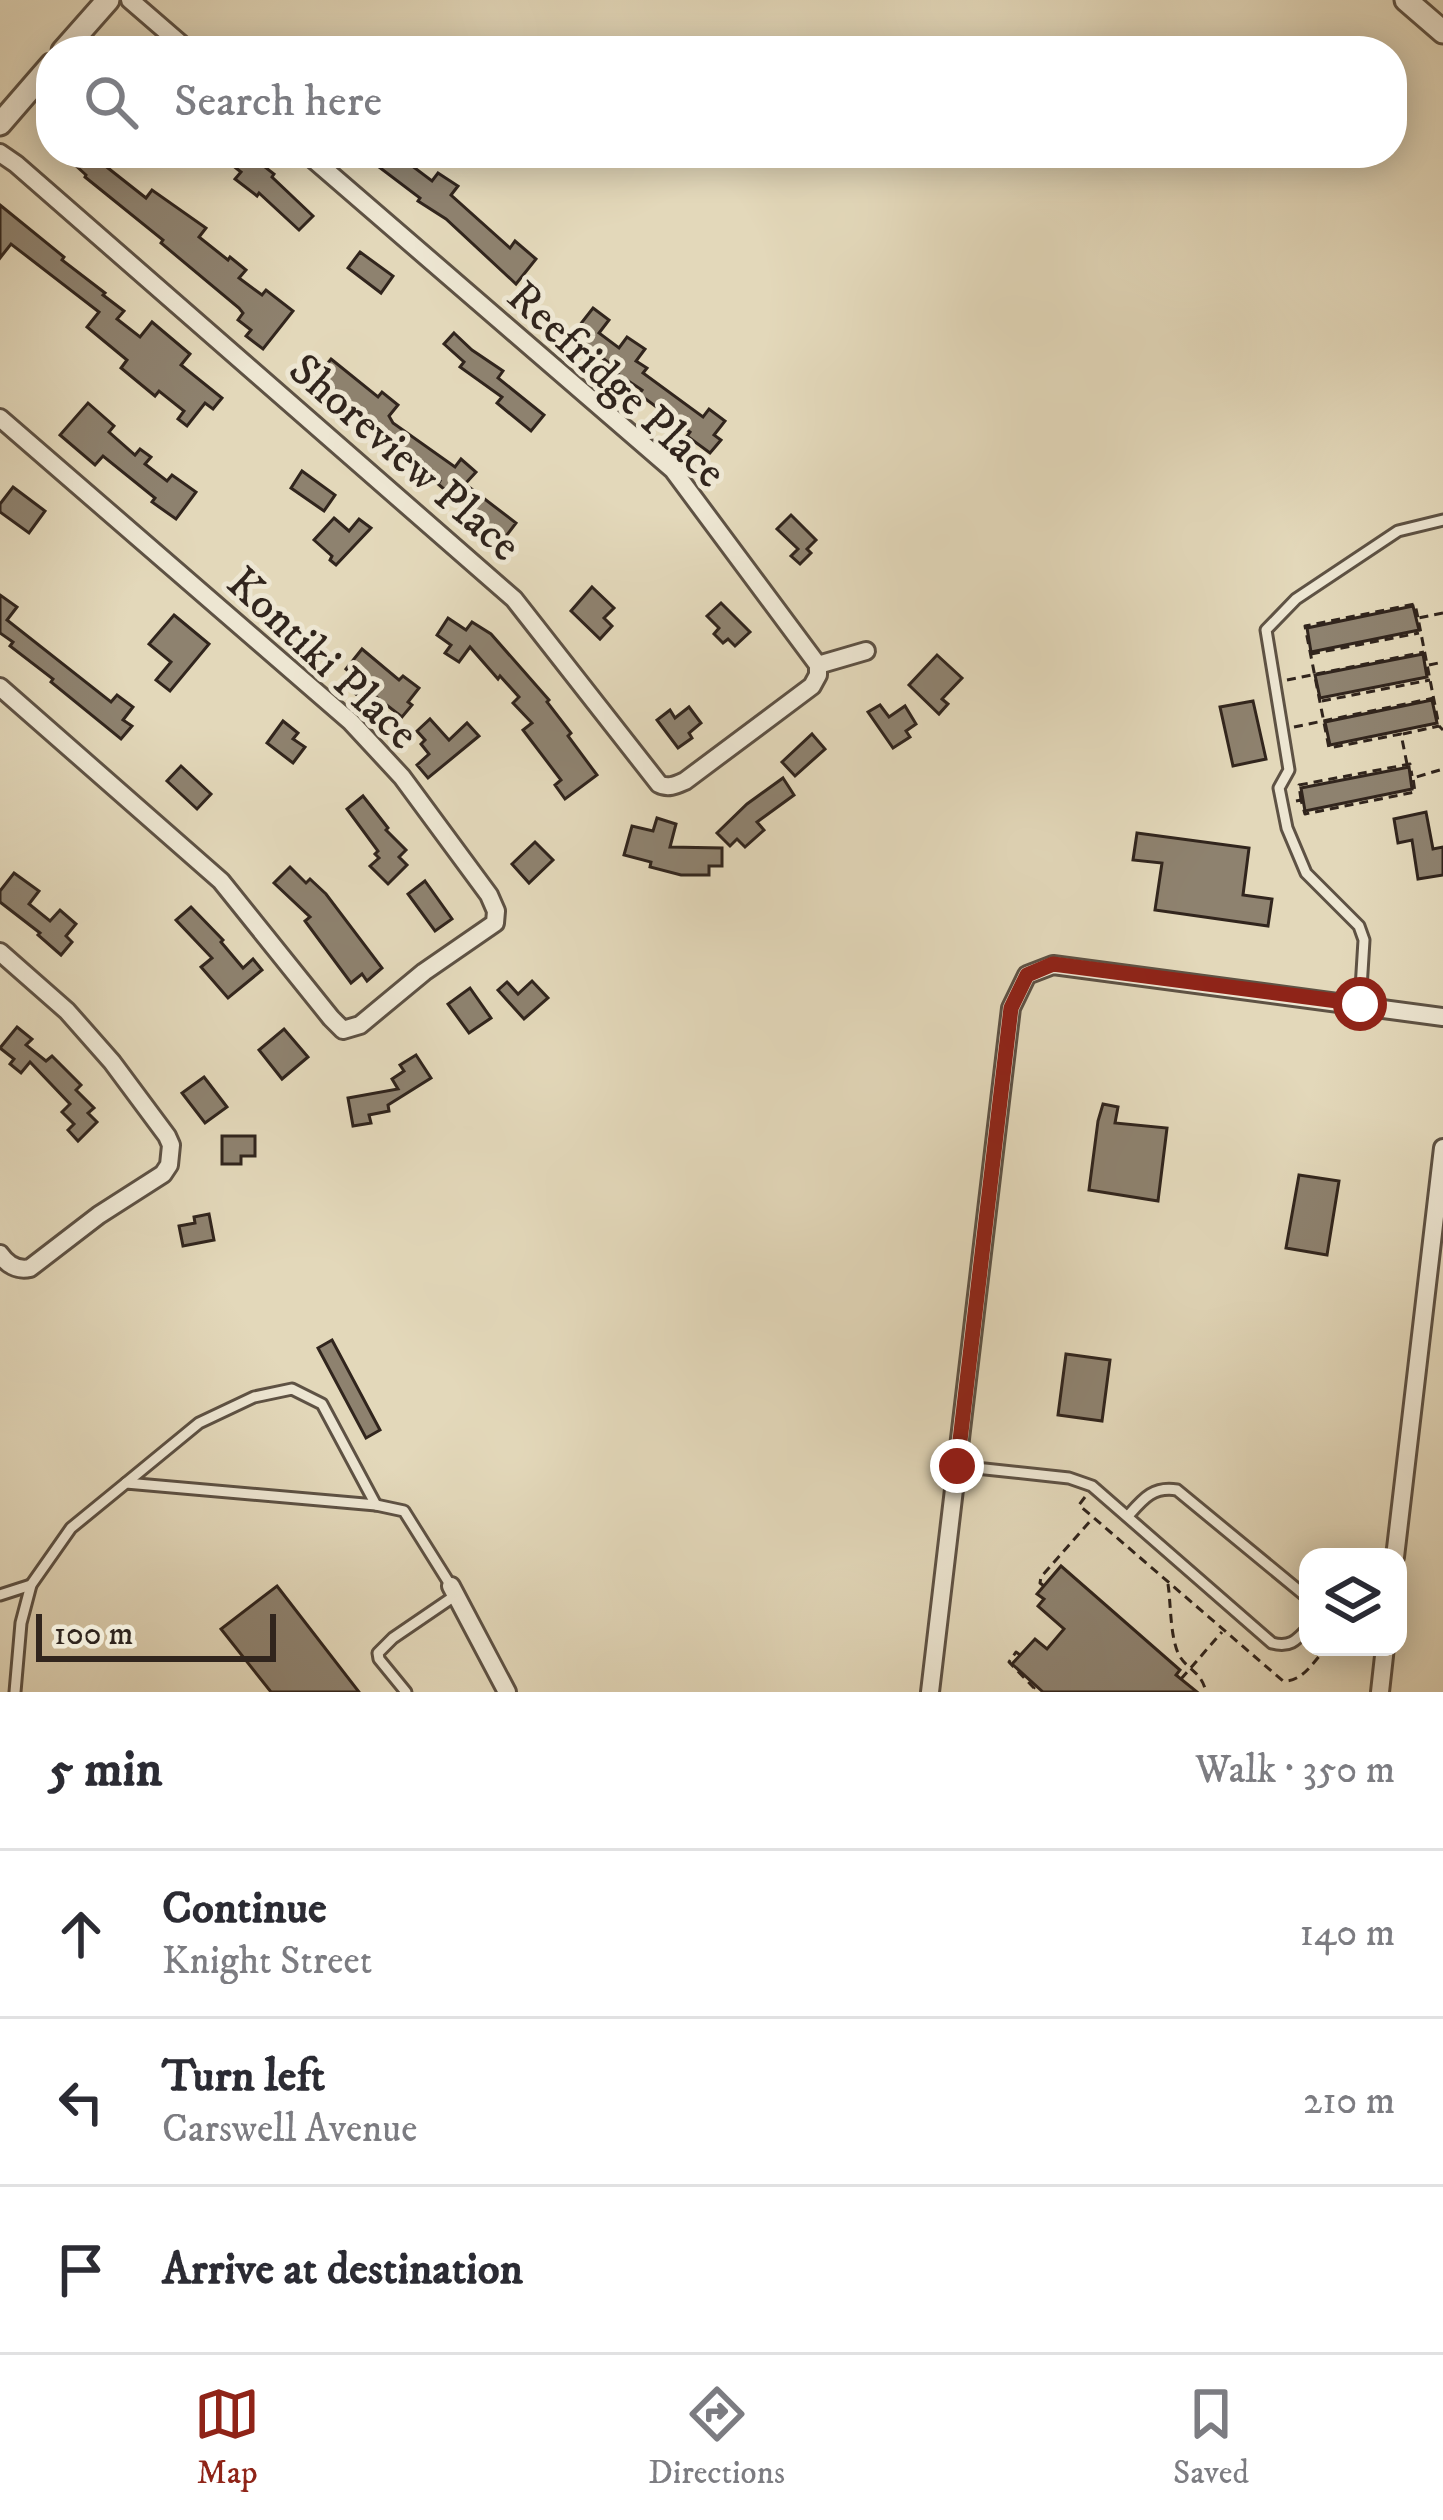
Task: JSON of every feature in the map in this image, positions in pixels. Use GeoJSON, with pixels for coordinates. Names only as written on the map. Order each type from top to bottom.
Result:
{"type":"FeatureCollection","features":[{"type":"Feature","properties":{"kind":"street"},"geometry":{"type":"LineString","coordinates":[[77,36],[108,0]]}},
{"type":"Feature","properties":{"kind":"street"},"geometry":{"type":"LineString","coordinates":[[130,0],[171,36]]}},
{"type":"Feature","properties":{"kind":"street"},"geometry":{"type":"LineString","coordinates":[[1406,0],[1443,32]]}},
{"type":"Feature","properties":{"kind":"street"},"geometry":{"type":"LineString","coordinates":[[0,124],[36,82]]}},
{"type":"Feature","properties":{"kind":"street","name":"Shoreview Place"},"geometry":{"type":"LineString","coordinates":[[0,153],[514,598],[659,784],[685,782],[812,686],[818,665]]}},
{"type":"Feature","properties":{"kind":"street","name":"Reefridge Place"},"geometry":{"type":"LineString","coordinates":[[323,168],[673,470],[818,665]]}},
{"type":"Feature","properties":{"kind":"street","name":"Kontiki Place"},"geometry":{"type":"LineString","coordinates":[[0,418],[351,722],[402,777],[489,895],[495,923],[360,1024],[343,1030],[221,881],[0,687]]}},
{"type":"Feature","properties":{"kind":"street"},"geometry":{"type":"LineString","coordinates":[[818,665],[866,651]]}},
{"type":"Feature","properties":{"kind":"street"},"geometry":{"type":"LineString","coordinates":[[0,952],[67,1011],[112,1062],[171,1145],[169,1166],[163,1174],[29,1268],[14,1267],[0,1254]]}},
{"type":"Feature","properties":{"kind":"street"},"geometry":{"type":"LineString","coordinates":[[930,1692],[1011,1008],[1027,975],[1053,964],[1443,1017]]}},
{"type":"Feature","properties":{"kind":"street"},"geometry":{"type":"LineString","coordinates":[[1396,1548],[1443,1148]]}},
{"type":"Feature","properties":{"kind":"street"},"geometry":{"type":"LineString","coordinates":[[454,1590],[507,1692]]}},
{"type":"Feature","properties":{"kind":"street"},"geometry":{"type":"LineString","coordinates":[[1380,1692],[1384,1656]]}},
{"type":"Feature","properties":{"kind":"lane"},"geometry":{"type":"LineString","coordinates":[[1360,1004],[1364,940],[1359,926],[1306,873],[1287,828],[1279,788],[1289,770],[1266,630],[1296,599],[1398,531],[1443,520]]}},
{"type":"Feature","properties":{"kind":"lane"},"geometry":{"type":"LineString","coordinates":[[15,1692],[21,1623],[31,1586],[71,1528],[199,1424],[254,1397],[292,1389],[322,1404],[376,1505]]}},
{"type":"Feature","properties":{"kind":"lane"},"geometry":{"type":"LineString","coordinates":[[957,1466],[1082,1480],[1272,1643],[1283,1646],[1299,1637]]}},
{"type":"Feature","properties":{"kind":"lane"},"geometry":{"type":"LineString","coordinates":[[126,1484],[404,1511],[454,1590],[378,1653],[406,1692]]}},
{"type":"Feature","properties":{"kind":"lane"},"geometry":{"type":"LineString","coordinates":[[1128,1516],[1152,1492],[1177,1490],[1299,1591]]}},
{"type":"Feature","properties":{"kind":"lane"},"geometry":{"type":"LineString","coordinates":[[0,1595],[31,1586]]}},
{"type":"Feature","properties":{"kind":"path"},"geometry":{"type":"LineString","coordinates":[[1414,604],[1421,633],[1441,728],[1329,748],[1305,626],[1414,604]]}},
{"type":"Feature","properties":{"kind":"path"},"geometry":{"type":"LineString","coordinates":[[1418,618],[1443,613]]}},
{"type":"Feature","properties":{"kind":"path"},"geometry":{"type":"LineString","coordinates":[[1310,654],[1421,633]]}},
{"type":"Feature","properties":{"kind":"path"},"geometry":{"type":"LineString","coordinates":[[1274,683],[1424,652]]}},
{"type":"Feature","properties":{"kind":"path"},"geometry":{"type":"LineString","coordinates":[[1427,666],[1443,662]]}},
{"type":"Feature","properties":{"kind":"path"},"geometry":{"type":"LineString","coordinates":[[1320,702],[1430,680]]}},
{"type":"Feature","properties":{"kind":"path"},"geometry":{"type":"LineString","coordinates":[[1280,729],[1434,698]]}},
{"type":"Feature","properties":{"kind":"path"},"geometry":{"type":"LineString","coordinates":[[1401,734],[1415,792],[1305,814],[1299,785],[1407,764]]}},
{"type":"Feature","properties":{"kind":"path"},"geometry":{"type":"LineString","coordinates":[[1413,778],[1443,769]]}},
{"type":"Feature","properties":{"kind":"path"},"geometry":{"type":"LineString","coordinates":[[1282,804],[1301,800]]}},
{"type":"Feature","properties":{"kind":"path"},"geometry":{"type":"LineString","coordinates":[[1086,1496],[1079,1505],[1275,1676],[1288,1682],[1300,1677],[1319,1656]]}},
{"type":"Feature","properties":{"kind":"path"},"geometry":{"type":"LineString","coordinates":[[1044,1586],[1041,1577],[1093,1517]]}},
{"type":"Feature","properties":{"kind":"path"},"geometry":{"type":"LineString","coordinates":[[1168,1582],[1177,1650],[1202,1677],[1206,1692]]}},
{"type":"Feature","properties":{"kind":"path"},"geometry":{"type":"LineString","coordinates":[[1181,1679],[1223,1630]]}},
{"type":"Feature","properties":{"kind":"path"},"geometry":{"type":"LineString","coordinates":[[1020,1655],[1016,1652],[1009,1662],[1034,1688],[1030,1692]]}},
{"type":"Feature","properties":{"kind":"building"},"geometry":{"type":"Polygon","coordinates":[[[78,168],[108,168],[146,198],[152,190],[206,228],[199,237],[246,270],[239,278],[262,295],[266,290],[293,311],[263,349],[246,336],[251,330],[238,320],[243,313],[239,308],[78,168]]]}},
{"type":"Feature","properties":{"kind":"building"},"geometry":{"type":"Polygon","coordinates":[[[236,168],[266,168],[313,216],[299,230],[259,193],[235,179],[241,172],[236,168]]]}},
{"type":"Feature","properties":{"kind":"building"},"geometry":{"type":"Polygon","coordinates":[[[380,168],[415,168],[432,181],[438,173],[458,186],[451,195],[510,248],[515,241],[536,259],[516,284],[380,168]]]}},
{"type":"Feature","properties":{"kind":"building"},"geometry":{"type":"Polygon","coordinates":[[[0,205],[124,311],[117,319],[140,337],[152,322],[190,354],[181,365],[222,398],[213,409],[205,403],[187,426],[178,419],[184,411],[159,391],[155,396],[121,368],[127,360],[87,327],[99,312],[11,244],[0,258],[0,205]]]}},
{"type":"Feature","properties":{"kind":"building"},"geometry":{"type":"Polygon","coordinates":[[[360,252],[393,276],[381,293],[348,268],[360,252]]]}},
{"type":"Feature","properties":{"kind":"building"},"geometry":{"type":"Polygon","coordinates":[[[593,308],[609,320],[599,333],[619,348],[627,337],[645,349],[636,361],[647,368],[643,373],[703,417],[709,409],[725,421],[714,435],[721,440],[710,453],[639,394],[642,390],[572,335],[593,308]]]}},
{"type":"Feature","properties":{"kind":"building"},"geometry":{"type":"Polygon","coordinates":[[[454,333],[503,371],[498,378],[544,415],[531,431],[497,403],[502,397],[460,367],[464,362],[444,344],[454,333]]]}},
{"type":"Feature","properties":{"kind":"building"},"geometry":{"type":"Polygon","coordinates":[[[331,359],[378,397],[382,392],[398,405],[389,416],[393,423],[455,467],[461,459],[476,472],[465,484],[516,523],[503,540],[469,515],[440,481],[391,446],[315,379],[331,359]]]}},
{"type":"Feature","properties":{"kind":"building"},"geometry":{"type":"Polygon","coordinates":[[[88,403],[114,426],[109,432],[135,455],[140,449],[151,457],[145,464],[167,481],[172,475],[196,492],[176,519],[103,456],[95,465],[60,435],[88,403]]]}},
{"type":"Feature","properties":{"kind":"building"},"geometry":{"type":"Polygon","coordinates":[[[302,471],[335,495],[324,511],[291,488],[302,471]]]}},
{"type":"Feature","properties":{"kind":"building"},"geometry":{"type":"Polygon","coordinates":[[[13,487],[45,511],[29,533],[0,512],[0,504],[13,487]]]}},
{"type":"Feature","properties":{"kind":"building"},"geometry":{"type":"Polygon","coordinates":[[[791,515],[816,540],[800,564],[791,556],[798,549],[777,529],[791,515]]]}},
{"type":"Feature","properties":{"kind":"building"},"geometry":{"type":"Polygon","coordinates":[[[334,518],[349,531],[359,519],[371,528],[336,565],[314,540],[334,518]]]}},
{"type":"Feature","properties":{"kind":"building"},"geometry":{"type":"Polygon","coordinates":[[[592,587],[614,608],[604,618],[612,626],[600,639],[571,611],[592,587]]]}},
{"type":"Feature","properties":{"kind":"building"},"geometry":{"type":"Polygon","coordinates":[[[0,595],[17,607],[7,620],[111,702],[117,695],[133,707],[123,720],[132,726],[121,739],[10,646],[13,642],[0,633],[0,595]]]}},
{"type":"Feature","properties":{"kind":"building"},"geometry":{"type":"Polygon","coordinates":[[[721,603],[750,632],[735,646],[714,634],[719,628],[707,616],[721,603]]]}},
{"type":"Feature","properties":{"kind":"building"},"geometry":{"type":"Polygon","coordinates":[[[1413,606],[1419,630],[1311,652],[1307,628],[1413,606]]]}},
{"type":"Feature","properties":{"kind":"building"},"geometry":{"type":"Polygon","coordinates":[[[174,615],[209,644],[170,691],[156,680],[171,662],[149,644],[174,615]]]}},
{"type":"Feature","properties":{"kind":"building"},"geometry":{"type":"Polygon","coordinates":[[[448,618],[466,630],[472,622],[491,634],[549,700],[597,775],[565,799],[555,785],[561,780],[523,730],[532,723],[513,703],[519,697],[470,647],[459,662],[445,653],[451,645],[437,635],[448,618]]]}},
{"type":"Feature","properties":{"kind":"building"},"geometry":{"type":"Polygon","coordinates":[[[362,649],[399,680],[403,676],[419,688],[402,717],[370,692],[363,700],[351,690],[359,680],[346,669],[362,649]]]}},
{"type":"Feature","properties":{"kind":"building"},"geometry":{"type":"Polygon","coordinates":[[[1423,654],[1427,677],[1320,698],[1315,675],[1423,654]]]}},
{"type":"Feature","properties":{"kind":"building"},"geometry":{"type":"Polygon","coordinates":[[[937,655],[962,678],[942,699],[948,704],[939,714],[909,685],[937,655]]]}},
{"type":"Feature","properties":{"kind":"building"},"geometry":{"type":"Polygon","coordinates":[[[1432,700],[1437,723],[1330,745],[1325,722],[1432,700]]]}},
{"type":"Feature","properties":{"kind":"building"},"geometry":{"type":"Polygon","coordinates":[[[1253,701],[1266,759],[1233,766],[1220,707],[1253,701]]]}},
{"type":"Feature","properties":{"kind":"building"},"geometry":{"type":"Polygon","coordinates":[[[880,705],[889,717],[905,706],[916,724],[906,731],[910,737],[893,748],[868,712],[880,705]]]}},
{"type":"Feature","properties":{"kind":"building"},"geometry":{"type":"Polygon","coordinates":[[[689,707],[701,723],[678,748],[657,720],[670,710],[675,718],[689,707]]]}},
{"type":"Feature","properties":{"kind":"building"},"geometry":{"type":"Polygon","coordinates":[[[430,719],[449,740],[467,723],[479,736],[428,778],[417,765],[429,754],[417,731],[430,719]]]}},
{"type":"Feature","properties":{"kind":"building"},"geometry":{"type":"Polygon","coordinates":[[[283,721],[298,733],[293,739],[305,747],[293,763],[267,743],[283,721]]]}},
{"type":"Feature","properties":{"kind":"building"},"geometry":{"type":"Polygon","coordinates":[[[812,734],[825,749],[795,776],[782,762],[812,734]]]}},
{"type":"Feature","properties":{"kind":"building"},"geometry":{"type":"Polygon","coordinates":[[[181,766],[211,794],[197,809],[167,781],[181,766]]]}},
{"type":"Feature","properties":{"kind":"building"},"geometry":{"type":"Polygon","coordinates":[[[1409,767],[1412,789],[1305,811],[1301,788],[1409,767]]]}},
{"type":"Feature","properties":{"kind":"building"},"geometry":{"type":"Polygon","coordinates":[[[783,778],[794,795],[757,822],[764,830],[745,847],[737,839],[730,846],[717,833],[783,778]]]}},
{"type":"Feature","properties":{"kind":"building"},"geometry":{"type":"Polygon","coordinates":[[[363,796],[406,850],[399,857],[407,865],[388,884],[370,866],[379,858],[378,851],[347,809],[363,796]]]}},
{"type":"Feature","properties":{"kind":"building"},"geometry":{"type":"Polygon","coordinates":[[[1426,812],[1433,849],[1443,847],[1443,875],[1418,879],[1412,840],[1398,843],[1394,819],[1426,812]]]}},
{"type":"Feature","properties":{"kind":"building"},"geometry":{"type":"Polygon","coordinates":[[[657,818],[676,824],[670,847],[722,848],[722,866],[709,866],[709,875],[681,875],[624,855],[632,826],[653,831],[657,818]]]}},
{"type":"Feature","properties":{"kind":"building"},"geometry":{"type":"Polygon","coordinates":[[[1137,833],[1249,848],[1243,895],[1272,899],[1268,926],[1155,910],[1162,863],[1133,860],[1137,833]]]}},
{"type":"Feature","properties":{"kind":"building"},"geometry":{"type":"Polygon","coordinates":[[[535,842],[553,860],[529,883],[512,864],[535,842]]]}},
{"type":"Feature","properties":{"kind":"building"},"geometry":{"type":"Polygon","coordinates":[[[290,867],[326,894],[382,968],[367,981],[362,974],[351,983],[305,921],[310,917],[274,883],[290,867]]]}},
{"type":"Feature","properties":{"kind":"building"},"geometry":{"type":"Polygon","coordinates":[[[14,873],[39,891],[29,904],[50,921],[60,910],[76,924],[66,936],[72,942],[61,955],[0,902],[0,891],[14,873]]]}},
{"type":"Feature","properties":{"kind":"building"},"geometry":{"type":"Polygon","coordinates":[[[425,881],[452,919],[435,931],[408,894],[425,881]]]}},
{"type":"Feature","properties":{"kind":"building"},"geometry":{"type":"Polygon","coordinates":[[[191,907],[243,968],[253,959],[262,970],[228,998],[201,967],[212,958],[176,920],[191,907]]]}},
{"type":"Feature","properties":{"kind":"building"},"geometry":{"type":"Polygon","coordinates":[[[532,981],[548,998],[524,1019],[498,990],[507,982],[518,994],[532,981]]]}},
{"type":"Feature","properties":{"kind":"building"},"geometry":{"type":"Polygon","coordinates":[[[470,988],[491,1018],[469,1033],[448,1004],[470,988]]]}},
{"type":"Feature","properties":{"kind":"building"},"geometry":{"type":"Polygon","coordinates":[[[17,1027],[32,1039],[26,1045],[46,1061],[52,1056],[81,1085],[76,1090],[94,1108],[88,1113],[97,1122],[78,1141],[68,1130],[74,1124],[62,1112],[70,1104],[30,1062],[21,1073],[10,1064],[14,1059],[0,1048],[17,1027]]]}},
{"type":"Feature","properties":{"kind":"building"},"geometry":{"type":"Polygon","coordinates":[[[284,1029],[308,1057],[282,1079],[259,1050],[284,1029]]]}},
{"type":"Feature","properties":{"kind":"building"},"geometry":{"type":"Polygon","coordinates":[[[416,1055],[431,1078],[388,1105],[389,1111],[369,1115],[371,1123],[353,1126],[348,1098],[398,1089],[392,1079],[404,1071],[400,1065],[416,1055]]]}},
{"type":"Feature","properties":{"kind":"building"},"geometry":{"type":"Polygon","coordinates":[[[204,1077],[227,1107],[205,1123],[182,1093],[204,1077]]]}},
{"type":"Feature","properties":{"kind":"building"},"geometry":{"type":"Polygon","coordinates":[[[1103,1104],[1118,1107],[1115,1123],[1167,1128],[1158,1201],[1089,1190],[1103,1104]]]}},
{"type":"Feature","properties":{"kind":"building"},"geometry":{"type":"Polygon","coordinates":[[[222,1136],[255,1136],[255,1156],[241,1156],[241,1164],[222,1164],[222,1136]]]}},
{"type":"Feature","properties":{"kind":"building"},"geometry":{"type":"Polygon","coordinates":[[[1299,1175],[1339,1181],[1327,1255],[1286,1248],[1299,1175]]]}},
{"type":"Feature","properties":{"kind":"building"},"geometry":{"type":"Polygon","coordinates":[[[209,1214],[214,1240],[183,1246],[179,1226],[209,1214]]]}},
{"type":"Feature","properties":{"kind":"building"},"geometry":{"type":"Polygon","coordinates":[[[332,1340],[380,1430],[366,1438],[318,1348],[332,1340]]]}},
{"type":"Feature","properties":{"kind":"building"},"geometry":{"type":"Polygon","coordinates":[[[1066,1354],[1110,1360],[1102,1421],[1058,1415],[1066,1354]]]}},
{"type":"Feature","properties":{"kind":"building"},"geometry":{"type":"Polygon","coordinates":[[[1061,1566],[1180,1670],[1176,1675],[1197,1692],[1043,1692],[1012,1664],[1035,1639],[1047,1649],[1064,1629],[1038,1606],[1044,1599],[1037,1594],[1061,1566]]]}},
{"type":"Feature","properties":{"kind":"building"},"geometry":{"type":"Polygon","coordinates":[[[277,1586],[359,1692],[271,1692],[221,1629],[277,1586]]]}},
{"type":"Feature","properties":{"kind":"route"},"geometry":{"type":"LineString","coordinates":[[957,1466],[1011,1008],[1027,975],[1053,964],[1360,1004]]}}]}
